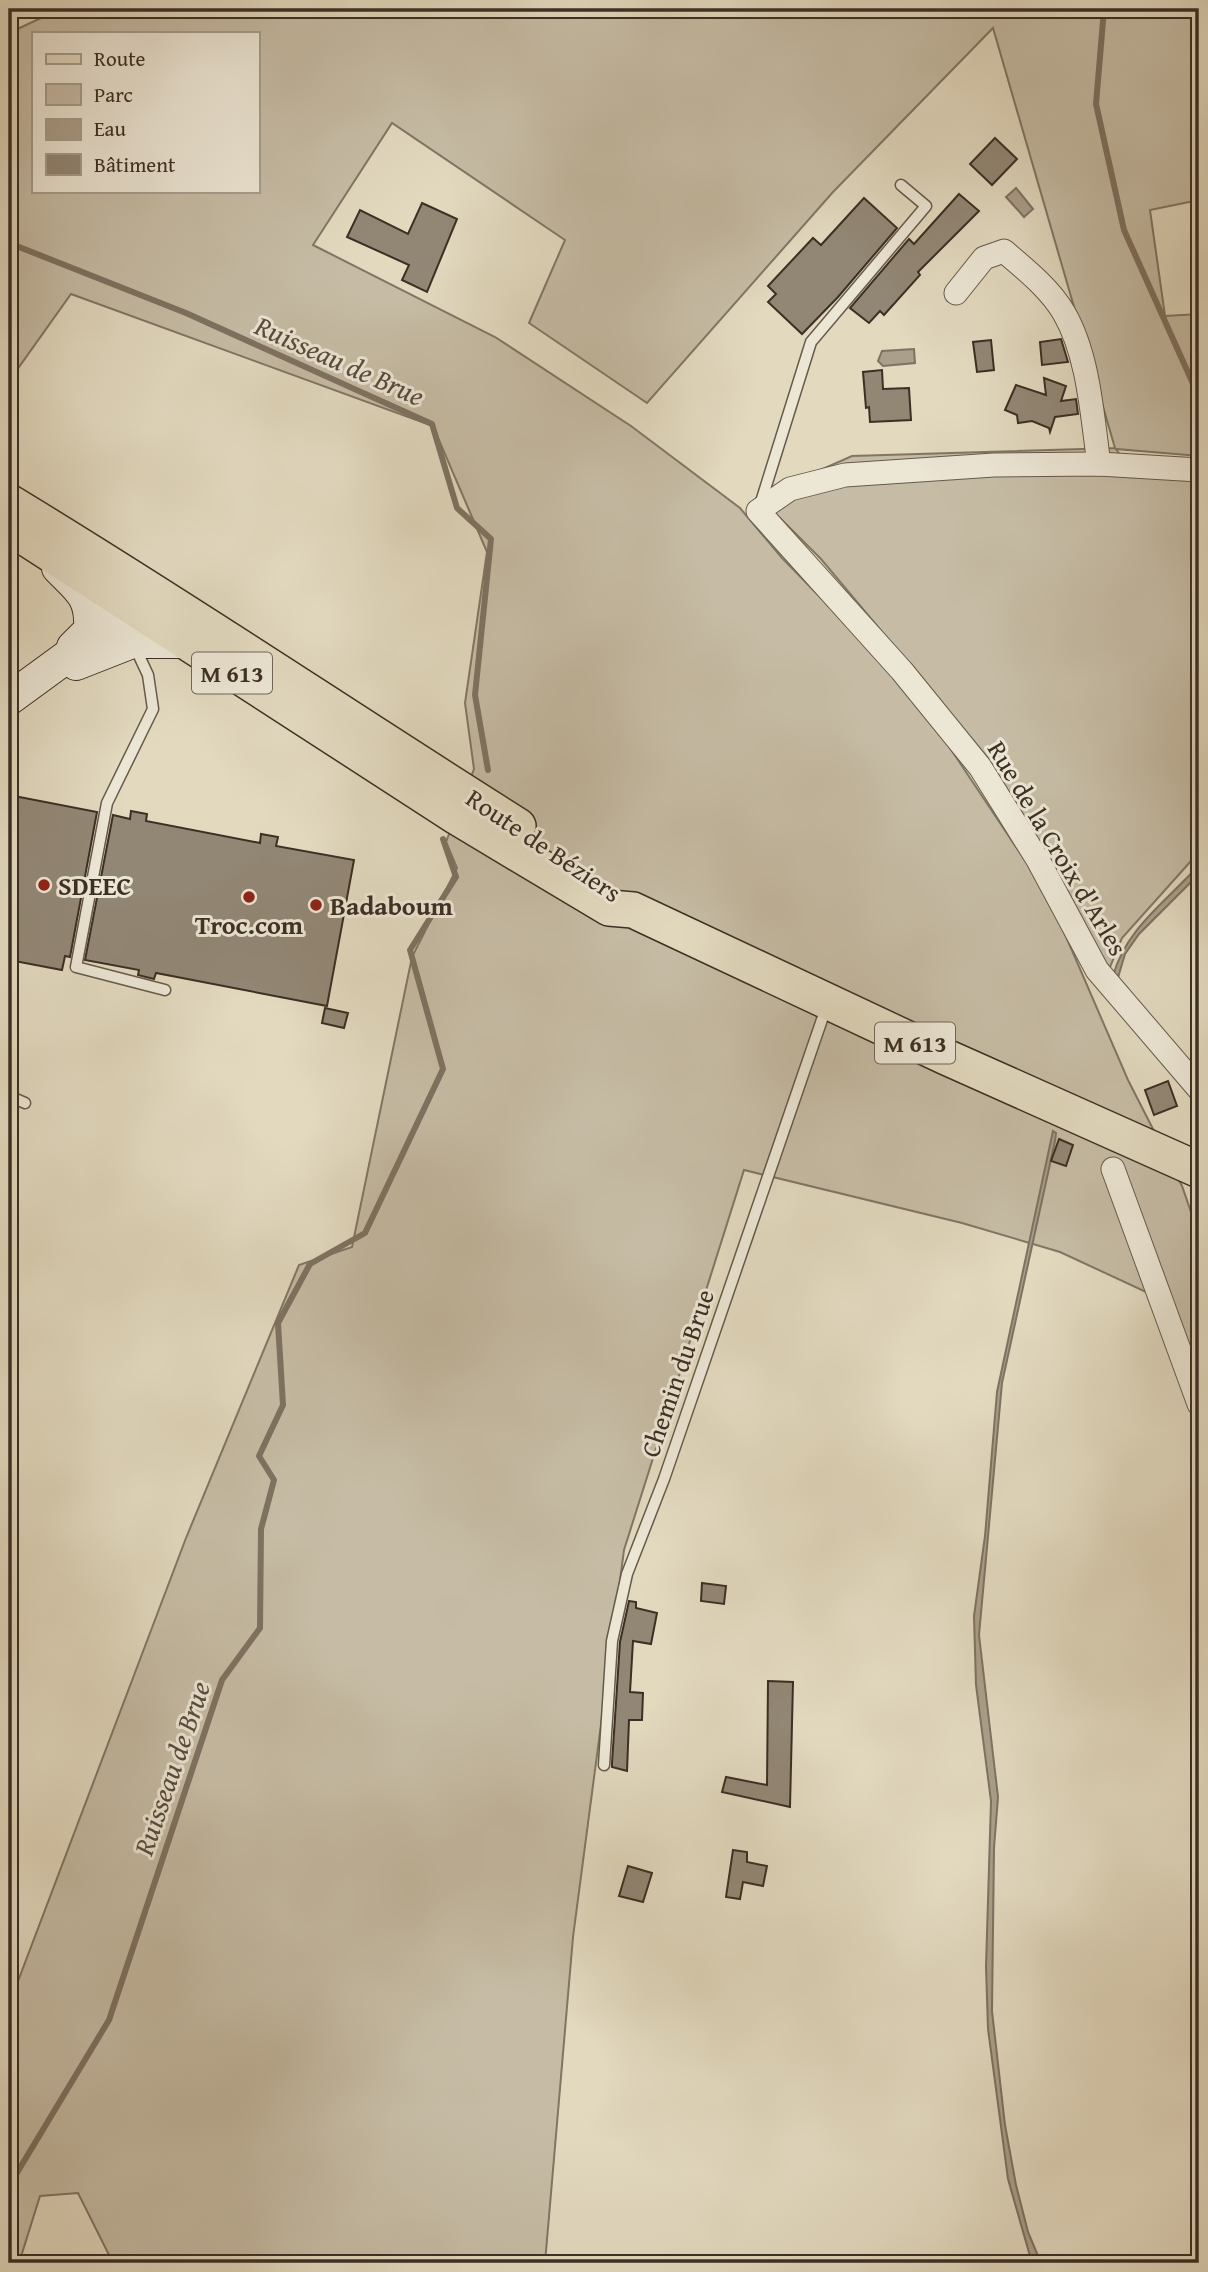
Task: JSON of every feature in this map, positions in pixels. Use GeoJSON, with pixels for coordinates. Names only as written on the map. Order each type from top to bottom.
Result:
{"type":"FeatureCollection","features":[{"type":"Feature","properties":{"kind":"main road","name":"Route de Béziers"},"geometry":{"type":"LineString","coordinates":[[9,502],[127,616],[301,688],[623,893],[633,909]]}},
{"type":"Feature","properties":{"kind":"main road","name":"Route de Béziers"},"geometry":{"type":"LineString","coordinates":[[23,537],[127,616],[183,642],[457,817],[609,908],[633,909]]}},
{"type":"Feature","properties":{"kind":"main road","name":"M 613"},"geometry":{"type":"LineString","coordinates":[[633,909],[828,1003],[1199,1170]]}},
{"type":"Feature","properties":{"kind":"street"},"geometry":{"type":"LineString","coordinates":[[956,293],[984,258],[1004,251],[1032,276],[1064,313],[1080,355],[1099,464]]}},
{"type":"Feature","properties":{"kind":"street"},"geometry":{"type":"LineString","coordinates":[[758,511],[790,489],[845,475],[955,467],[1099,464],[1199,470]]}},
{"type":"Feature","properties":{"kind":"street","name":"Rue de la Croix d'Arles"},"geometry":{"type":"LineString","coordinates":[[758,511],[902,671],[980,767],[1038,860],[1097,970],[1199,1089]]}},
{"type":"Feature","properties":{"kind":"street"},"geometry":{"type":"LineString","coordinates":[[23,537],[87,597],[127,616]]}},
{"type":"Feature","properties":{"kind":"street"},"geometry":{"type":"LineString","coordinates":[[9,699],[127,616]]}},
{"type":"Feature","properties":{"kind":"street"},"geometry":{"type":"LineString","coordinates":[[42,677],[90,631],[127,616]]}},
{"type":"Feature","properties":{"kind":"street"},"geometry":{"type":"LineString","coordinates":[[1113,1169],[1199,1404]]}},
{"type":"Feature","properties":{"kind":"lane"},"geometry":{"type":"LineString","coordinates":[[758,511],[811,342],[926,206],[901,185]]}},
{"type":"Feature","properties":{"kind":"lane"},"geometry":{"type":"LineString","coordinates":[[127,616],[148,675],[153,709],[107,803],[76,967],[165,990]]}},
{"type":"Feature","properties":{"kind":"lane","name":"Chemin du Brue"},"geometry":{"type":"LineString","coordinates":[[604,1765],[612,1640],[627,1574],[664,1479],[828,1003]]}},
{"type":"Feature","properties":{"kind":"lane"},"geometry":{"type":"LineString","coordinates":[[9,1097],[26,1103]]}},
{"type":"Feature","properties":{"kind":"green space"},"geometry":{"type":"Polygon","coordinates":[[[60,9],[1199,9],[1199,200],[1150,210],[1165,316],[1199,314],[1199,456],[1116,449],[1134,475],[1199,478],[1199,852],[1122,938],[1108,972],[1050,862],[987,757],[821,559],[759,497],[852,456],[1115,448],[993,28],[833,192],[647,403],[529,323],[565,240],[392,123],[313,245],[495,337],[631,426],[740,508],[782,558],[870,648],[942,736],[1034,874],[1064,932],[1128,1080],[1182,1186],[1199,1235],[1199,1380],[1172,1304],[1060,1252],[962,1223],[744,1170],[624,1550],[573,1937],[545,2263],[113,2263],[78,2193],[40,2196],[19,2263],[9,2263],[9,2005],[186,1538],[299,1265],[352,1247],[412,957],[457,868],[446,842],[474,769],[465,703],[487,552],[433,426],[71,294],[9,381],[9,33],[60,9]]]}},
{"type":"Feature","properties":{"kind":"water"},"geometry":{"type":"Polygon","coordinates":[[[1016,188],[1033,209],[1024,217],[1006,197],[1016,188]]]}},
{"type":"Feature","properties":{"kind":"water"},"geometry":{"type":"Polygon","coordinates":[[[914,349],[915,363],[883,366],[878,361],[882,351],[914,349]]]}},
{"type":"Feature","properties":{"kind":"water"},"geometry":{"type":"Polygon","coordinates":[[[1199,865],[1199,874],[1139,934],[1125,954],[1117,981],[1113,976],[1127,943],[1149,916],[1199,865]]]}},
{"type":"Feature","properties":{"kind":"water"},"geometry":{"type":"Polygon","coordinates":[[[1053,1131],[1056,1133],[1055,1141],[1002,1383],[979,1635],[998,1797],[994,1848],[992,2011],[1005,2125],[1016,2185],[1028,2232],[1041,2263],[1032,2263],[1008,2179],[988,2029],[986,1967],[991,1801],[976,1685],[974,1616],[985,1536],[997,1392],[1053,1131]]]}},
{"type":"Feature","properties":{"kind":"building"},"geometry":{"type":"Polygon","coordinates":[[[995,138],[1017,159],[992,185],[970,164],[995,138]]]}},
{"type":"Feature","properties":{"kind":"building"},"geometry":{"type":"Polygon","coordinates":[[[959,194],[979,211],[918,272],[920,275],[884,315],[880,311],[869,323],[850,308],[909,239],[914,244],[959,194]]]}},
{"type":"Feature","properties":{"kind":"building"},"geometry":{"type":"Polygon","coordinates":[[[864,198],[897,228],[838,297],[802,334],[768,302],[776,294],[768,286],[813,238],[821,245],[864,198]]]}},
{"type":"Feature","properties":{"kind":"building"},"geometry":{"type":"Polygon","coordinates":[[[422,203],[457,219],[427,292],[402,280],[409,265],[347,237],[360,210],[408,234],[422,203]]]}},
{"type":"Feature","properties":{"kind":"building"},"geometry":{"type":"Polygon","coordinates":[[[1061,339],[1068,362],[1042,365],[1040,342],[1061,339]]]}},
{"type":"Feature","properties":{"kind":"building"},"geometry":{"type":"Polygon","coordinates":[[[991,340],[994,370],[977,372],[973,342],[991,340]]]}},
{"type":"Feature","properties":{"kind":"building"},"geometry":{"type":"Polygon","coordinates":[[[882,370],[883,389],[909,388],[911,420],[870,422],[863,372],[882,370]]]}},
{"type":"Feature","properties":{"kind":"building"},"geometry":{"type":"Polygon","coordinates":[[[1044,378],[1066,386],[1061,401],[1076,399],[1078,414],[1055,417],[1050,432],[1049,428],[1032,421],[1018,423],[1017,415],[1005,410],[1016,385],[1046,395],[1044,378]]]}},
{"type":"Feature","properties":{"kind":"building","name":"SDEEC"},"geometry":{"type":"Polygon","coordinates":[[[9,795],[97,812],[70,957],[65,956],[62,970],[9,960],[9,795]]]}},
{"type":"Feature","properties":{"kind":"building"},"geometry":{"type":"Polygon","coordinates":[[[131,811],[147,814],[146,821],[260,843],[261,834],[278,837],[276,846],[354,860],[327,1006],[156,973],[154,979],[138,975],[139,970],[85,960],[113,815],[130,819],[131,811]]]}},
{"type":"Feature","properties":{"kind":"building"},"geometry":{"type":"Polygon","coordinates":[[[325,1008],[348,1013],[344,1028],[322,1023],[325,1008]]]}},
{"type":"Feature","properties":{"kind":"building"},"geometry":{"type":"Polygon","coordinates":[[[1168,1081],[1177,1106],[1154,1115],[1145,1090],[1168,1081]]]}},
{"type":"Feature","properties":{"kind":"building"},"geometry":{"type":"Polygon","coordinates":[[[1059,1139],[1073,1145],[1066,1166],[1051,1161],[1059,1139]]]}},
{"type":"Feature","properties":{"kind":"building"},"geometry":{"type":"Polygon","coordinates":[[[702,1583],[726,1586],[724,1604],[701,1601],[702,1583]]]}},
{"type":"Feature","properties":{"kind":"building"},"geometry":{"type":"Polygon","coordinates":[[[629,1601],[636,1602],[636,1608],[657,1613],[651,1644],[633,1641],[630,1692],[643,1693],[642,1720],[629,1720],[627,1771],[612,1767],[612,1763],[620,1642],[629,1601]]]}},
{"type":"Feature","properties":{"kind":"building"},"geometry":{"type":"Polygon","coordinates":[[[768,1681],[793,1682],[790,1807],[722,1792],[726,1777],[767,1785],[768,1681]]]}},
{"type":"Feature","properties":{"kind":"building"},"geometry":{"type":"Polygon","coordinates":[[[733,1850],[747,1852],[747,1862],[767,1866],[763,1886],[743,1882],[740,1899],[726,1897],[733,1850]]]}},
{"type":"Feature","properties":{"kind":"building"},"geometry":{"type":"Polygon","coordinates":[[[628,1866],[652,1873],[643,1902],[619,1896],[628,1866]]]}},
{"type":"Feature","properties":{"kind":"waterway"},"geometry":{"type":"LineString","coordinates":[[1104,9],[1096,104],[1124,230],[1199,397]]}},
{"type":"Feature","properties":{"kind":"waterway","name":"Ruisseau de Brue"},"geometry":{"type":"LineString","coordinates":[[9,243],[186,313],[432,424],[457,508],[491,539],[475,695],[488,770]]}},
{"type":"Feature","properties":{"kind":"waterway","name":"Ruisseau de Brue"},"geometry":{"type":"LineString","coordinates":[[9,2186],[109,2020],[222,1680],[260,1628],[261,1529],[274,1480],[259,1456],[283,1405],[278,1323],[310,1264],[365,1233],[443,1069],[410,950],[456,877],[443,839]]}},
{"type":"Feature","properties":{"kind":"place","name":"SDEEC"},"geometry":{"type":"Point","coordinates":[44,885]}},
{"type":"Feature","properties":{"kind":"place","name":"Troc.com"},"geometry":{"type":"Point","coordinates":[249,897]}},
{"type":"Feature","properties":{"kind":"place","name":"Badaboum"},"geometry":{"type":"Point","coordinates":[316,905]}}]}
